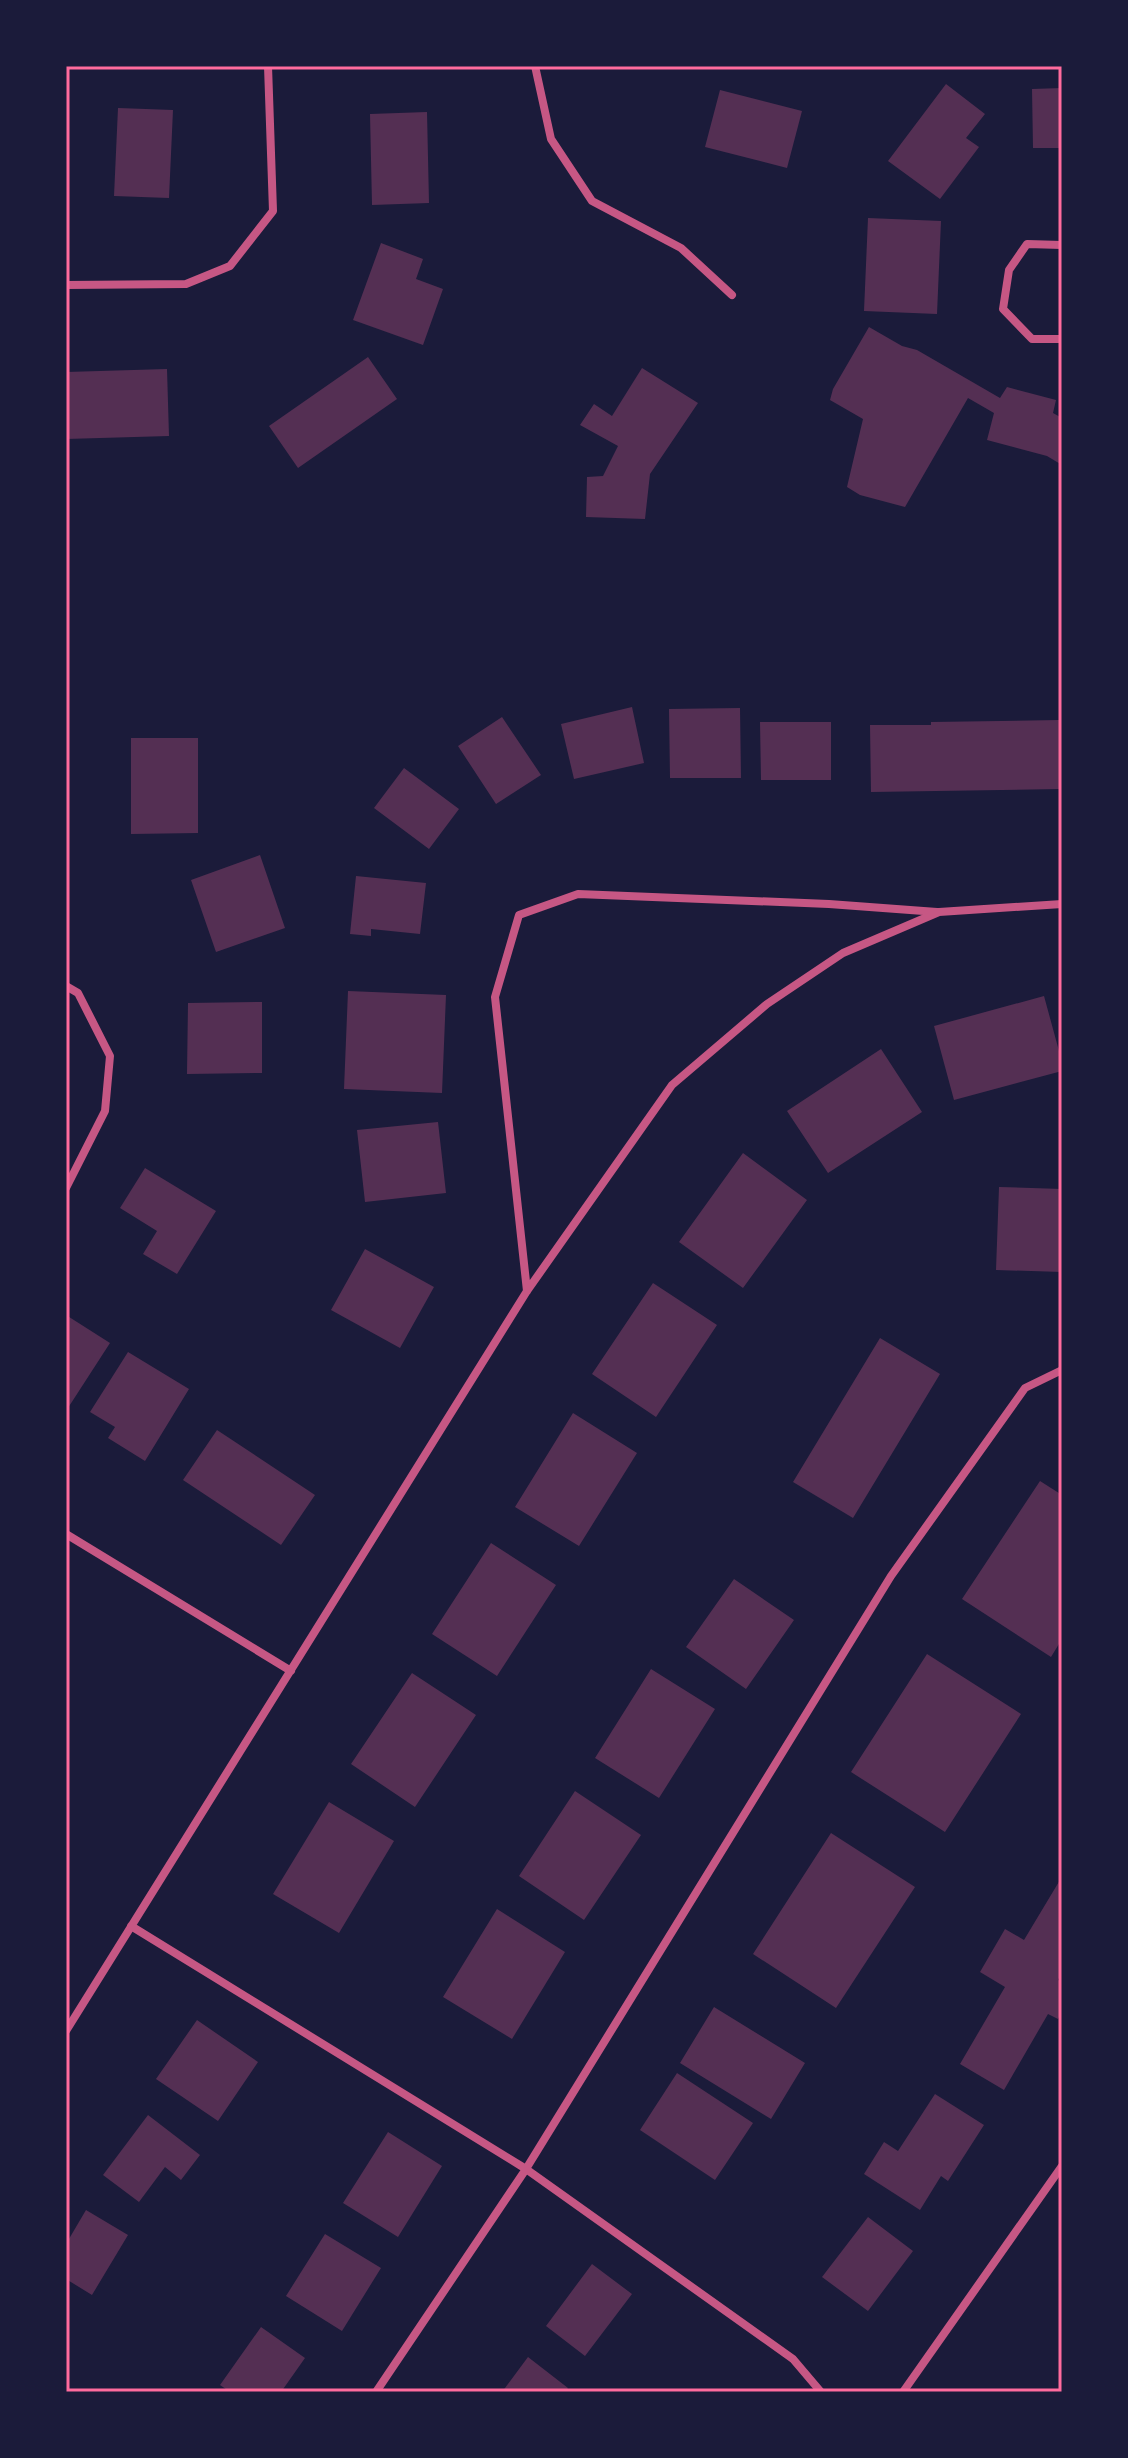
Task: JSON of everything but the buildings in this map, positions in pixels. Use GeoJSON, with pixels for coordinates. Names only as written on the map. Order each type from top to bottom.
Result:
{"type":"FeatureCollection","features":[{"type":"Feature","properties":{"kind":"street"},"geometry":{"type":"LineString","coordinates":[[66,285],[186,284],[230,266],[273,211],[268,66]]}},
{"type":"Feature","properties":{"kind":"street"},"geometry":{"type":"LineString","coordinates":[[535,66],[551,139],[592,201],[681,248],[732,295]]}},
{"type":"Feature","properties":{"kind":"street"},"geometry":{"type":"LineString","coordinates":[[1062,245],[1027,244],[1009,270],[1003,309],[1032,339],[1062,339]]}},
{"type":"Feature","properties":{"kind":"street"},"geometry":{"type":"LineString","coordinates":[[527,1291],[495,997],[519,915],[578,894],[829,904],[939,912],[1062,904]]}},
{"type":"Feature","properties":{"kind":"street"},"geometry":{"type":"LineString","coordinates":[[66,2031],[527,1291],[672,1085],[767,1004],[843,953],[939,912]]}},
{"type":"Feature","properties":{"kind":"street"},"geometry":{"type":"LineString","coordinates":[[66,986],[78,993],[110,1056],[105,1111],[66,1188]]}},
{"type":"Feature","properties":{"kind":"street"},"geometry":{"type":"LineString","coordinates":[[376,2392],[526,2169],[891,1576],[1025,1388],[1062,1370]]}},
{"type":"Feature","properties":{"kind":"street"},"geometry":{"type":"LineString","coordinates":[[66,1534],[291,1671]]}},
{"type":"Feature","properties":{"kind":"street"},"geometry":{"type":"LineString","coordinates":[[131,1926],[526,2169],[793,2359],[821,2392]]}},
{"type":"Feature","properties":{"kind":"street"},"geometry":{"type":"LineString","coordinates":[[903,2392],[1062,2166]]}}]}
